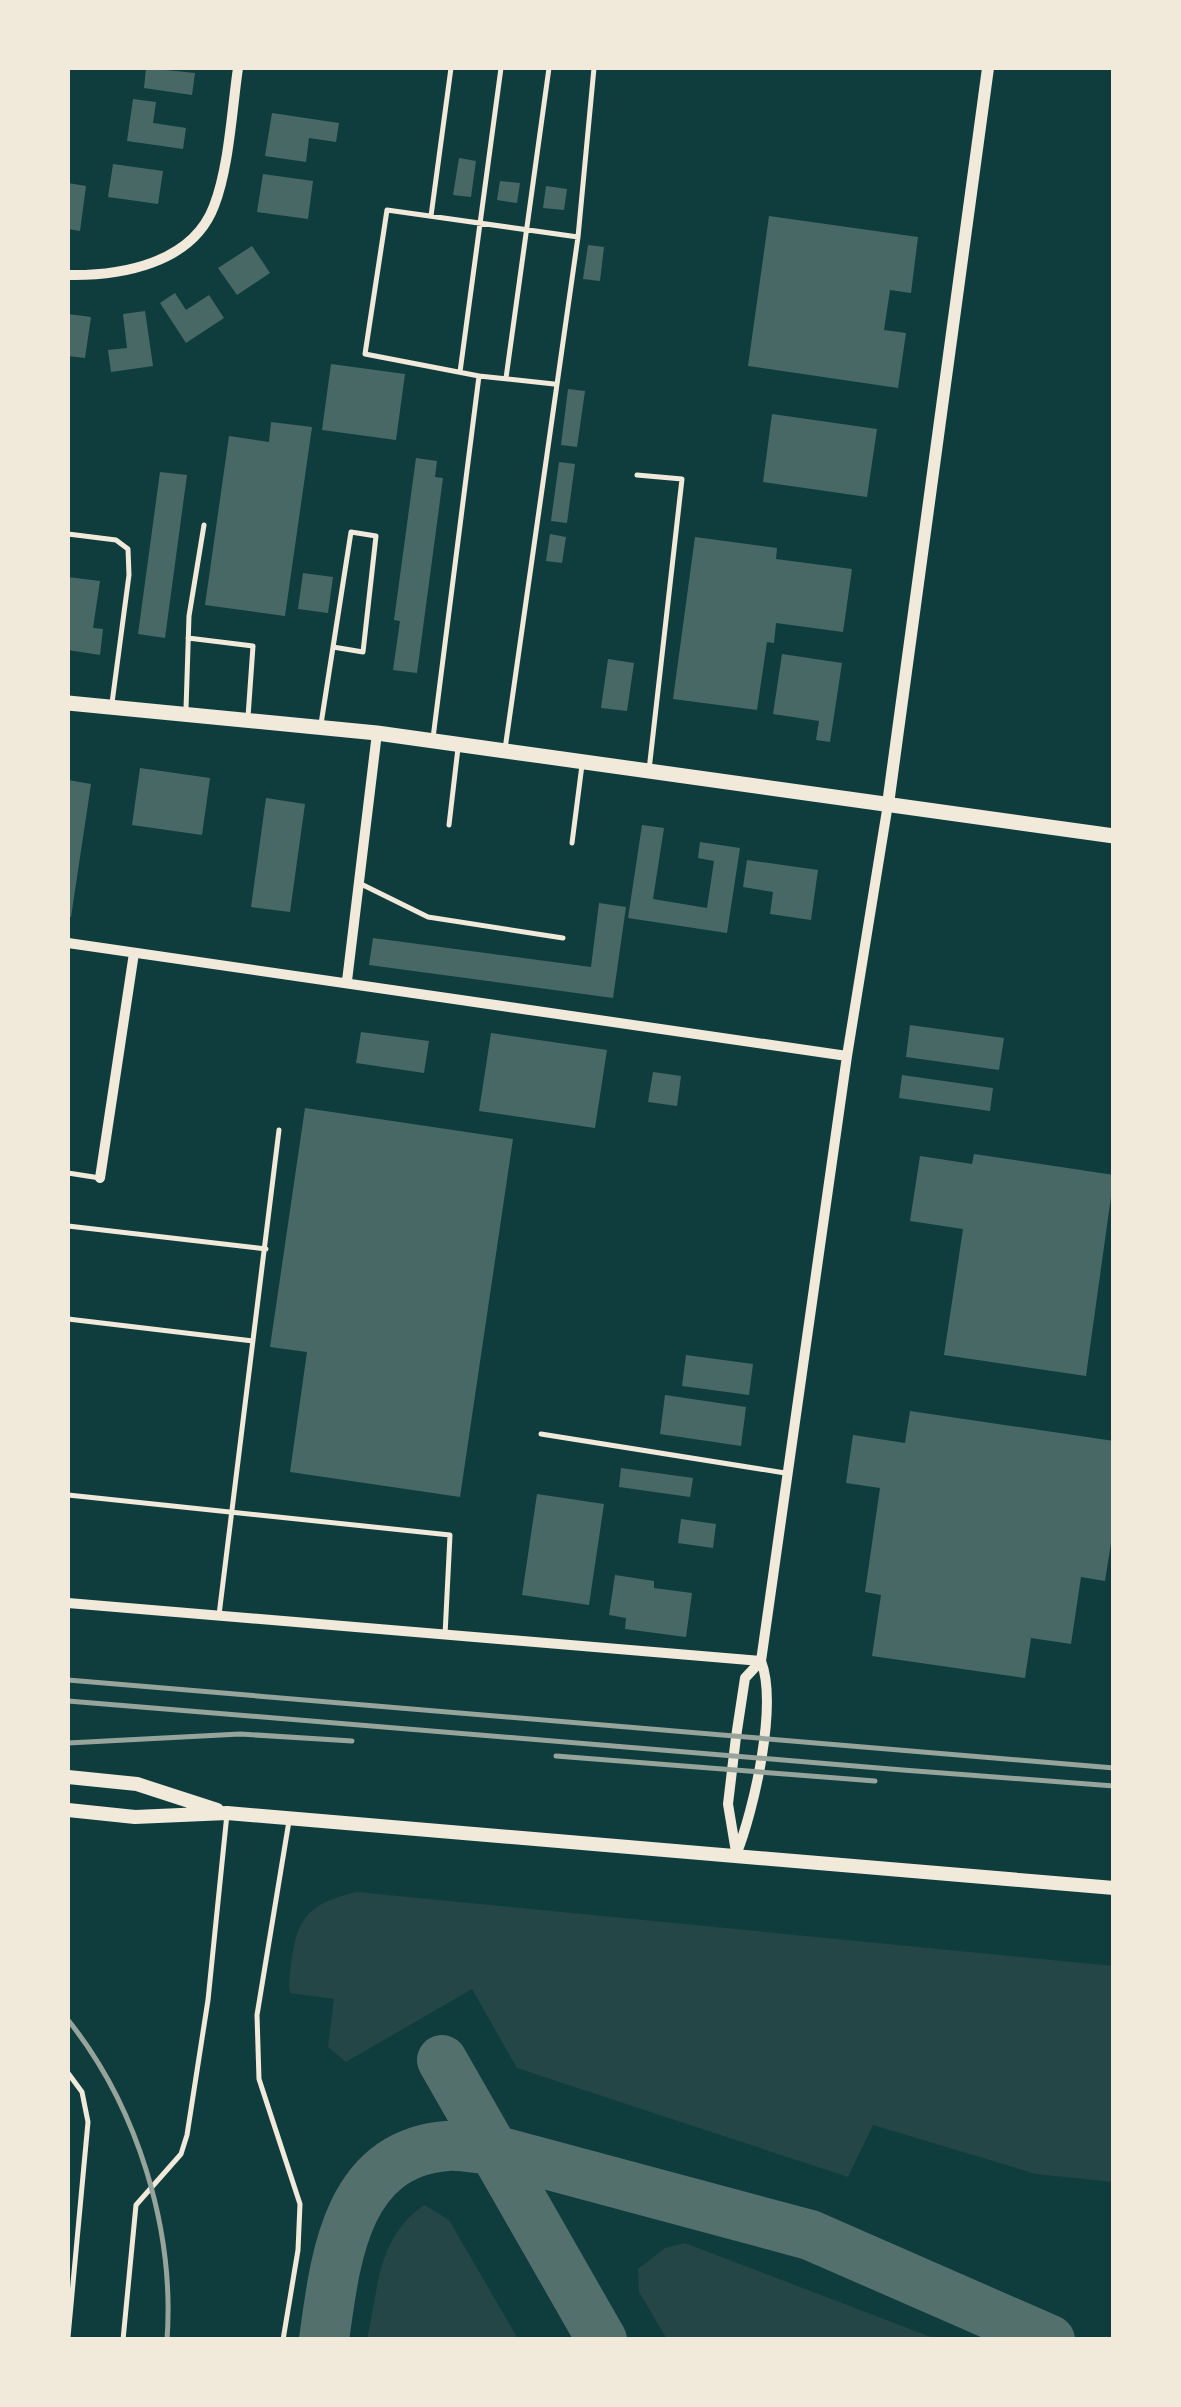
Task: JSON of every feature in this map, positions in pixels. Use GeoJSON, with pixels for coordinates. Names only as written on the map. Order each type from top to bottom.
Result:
{"type":"FeatureCollection","features":[{"type":"Feature","properties":{"kind":"main road"},"geometry":{"type":"LineString","coordinates":[[68,703],[377,733],[1114,836]]}},
{"type":"Feature","properties":{"kind":"main road"},"geometry":{"type":"LineString","coordinates":[[68,1777],[137,1784],[227,1813]]}},
{"type":"Feature","properties":{"kind":"main road"},"geometry":{"type":"LineString","coordinates":[[68,1810],[135,1817],[227,1813],[1114,1888]]}},
{"type":"Feature","properties":{"kind":"street"},"geometry":{"type":"LineString","coordinates":[[68,275],[132,272],[172,253],[214,208],[238,68]]}},
{"type":"Feature","properties":{"kind":"street"},"geometry":{"type":"LineString","coordinates":[[736,1855],[756,1806],[769,1681],[761,1661],[847,1056],[888,804],[988,68]]}},
{"type":"Feature","properties":{"kind":"street"},"geometry":{"type":"LineString","coordinates":[[346,981],[377,733]]}},
{"type":"Feature","properties":{"kind":"street"},"geometry":{"type":"LineString","coordinates":[[68,943],[847,1056]]}},
{"type":"Feature","properties":{"kind":"street"},"geometry":{"type":"LineString","coordinates":[[100,1178],[134,953]]}},
{"type":"Feature","properties":{"kind":"street"},"geometry":{"type":"LineString","coordinates":[[68,1603],[761,1661]]}},
{"type":"Feature","properties":{"kind":"street"},"geometry":{"type":"LineString","coordinates":[[736,1855],[728,1804],[736,1737],[744,1678],[761,1661]]}},
{"type":"Feature","properties":{"kind":"lane"},"geometry":{"type":"LineString","coordinates":[[432,216],[451,68]]}},
{"type":"Feature","properties":{"kind":"lane"},"geometry":{"type":"LineString","coordinates":[[460,372],[501,68]]}},
{"type":"Feature","properties":{"kind":"lane"},"geometry":{"type":"LineString","coordinates":[[506,378],[549,68]]}},
{"type":"Feature","properties":{"kind":"lane"},"geometry":{"type":"LineString","coordinates":[[505,752],[554,384],[578,237],[594,68]]}},
{"type":"Feature","properties":{"kind":"lane"},"geometry":{"type":"LineString","coordinates":[[554,384],[479,376],[365,354],[386,210],[578,237]]}},
{"type":"Feature","properties":{"kind":"lane"},"geometry":{"type":"LineString","coordinates":[[433,741],[479,376]]}},
{"type":"Feature","properties":{"kind":"lane"},"geometry":{"type":"LineString","coordinates":[[637,475],[682,479],[648,771]]}},
{"type":"Feature","properties":{"kind":"lane"},"geometry":{"type":"LineString","coordinates":[[186,712],[188,638],[204,525]]}},
{"type":"Feature","properties":{"kind":"lane"},"geometry":{"type":"LineString","coordinates":[[321,727],[333,647],[351,532],[376,536],[364,652],[333,647]]}},
{"type":"Feature","properties":{"kind":"lane"},"geometry":{"type":"LineString","coordinates":[[68,534],[116,540],[128,549],[130,574],[112,706]]}},
{"type":"Feature","properties":{"kind":"lane"},"geometry":{"type":"LineString","coordinates":[[188,638],[253,646],[247,719]]}},
{"type":"Feature","properties":{"kind":"lane"},"geometry":{"type":"LineString","coordinates":[[449,825],[459,745]]}},
{"type":"Feature","properties":{"kind":"lane"},"geometry":{"type":"LineString","coordinates":[[572,843],[583,762]]}},
{"type":"Feature","properties":{"kind":"lane"},"geometry":{"type":"LineString","coordinates":[[358,882],[428,918],[563,938]]}},
{"type":"Feature","properties":{"kind":"lane"},"geometry":{"type":"LineString","coordinates":[[219,1615],[280,1130]]}},
{"type":"Feature","properties":{"kind":"lane"},"geometry":{"type":"LineString","coordinates":[[68,1173],[100,1178]]}},
{"type":"Feature","properties":{"kind":"lane"},"geometry":{"type":"LineString","coordinates":[[68,1226],[266,1248]]}},
{"type":"Feature","properties":{"kind":"lane"},"geometry":{"type":"LineString","coordinates":[[68,1320],[254,1342]]}},
{"type":"Feature","properties":{"kind":"lane"},"geometry":{"type":"LineString","coordinates":[[542,1434],[788,1474]]}},
{"type":"Feature","properties":{"kind":"lane"},"geometry":{"type":"LineString","coordinates":[[68,1495],[450,1534],[445,1634]]}},
{"type":"Feature","properties":{"kind":"lane"},"geometry":{"type":"LineString","coordinates":[[124,2340],[136,2205],[180,2154],[187,2135],[208,2000],[227,1813]]}},
{"type":"Feature","properties":{"kind":"lane"},"geometry":{"type":"LineString","coordinates":[[283,2340],[298,2250],[300,2204],[259,2079],[257,2014],[290,1818]]}},
{"type":"Feature","properties":{"kind":"lane"},"geometry":{"type":"LineString","coordinates":[[68,2073],[82,2092],[88,2122],[68,2336]]}},
{"type":"Feature","properties":{"kind":"shaded area"},"geometry":{"type":"Polygon","coordinates":[[[357,1892],[1113,1966],[1113,2182],[1036,2174],[873,2125],[848,2177],[517,2068],[472,1989],[346,2062],[328,2047],[334,1999],[290,1993],[289,1984],[297,1934],[303,1922],[322,1904],[357,1892]]]}},
{"type":"Feature","properties":{"kind":"shaded area"},"geometry":{"type":"Polygon","coordinates":[[[424,2205],[449,2220],[518,2339],[367,2339],[388,2248],[397,2232],[424,2205]]]}},
{"type":"Feature","properties":{"kind":"shaded area"},"geometry":{"type":"Polygon","coordinates":[[[685,2243],[936,2339],[667,2339],[639,2292],[638,2269],[665,2248],[685,2243]]]}},
{"type":"Feature","properties":{"kind":"building"},"geometry":{"type":"Polygon","coordinates":[[[146,68],[195,73],[192,95],[144,88],[146,68]]]}},
{"type":"Feature","properties":{"kind":"building"},"geometry":{"type":"Polygon","coordinates":[[[133,99],[156,102],[153,123],[186,128],[183,149],[127,141],[133,99]]]}},
{"type":"Feature","properties":{"kind":"building"},"geometry":{"type":"Polygon","coordinates":[[[272,113],[339,123],[336,142],[309,138],[306,162],[265,156],[272,113]]]}},
{"type":"Feature","properties":{"kind":"building"},"geometry":{"type":"Polygon","coordinates":[[[459,158],[476,161],[471,197],[453,195],[459,158]]]}},
{"type":"Feature","properties":{"kind":"building"},"geometry":{"type":"Polygon","coordinates":[[[113,164],[163,171],[158,204],[108,197],[113,164]]]}},
{"type":"Feature","properties":{"kind":"building"},"geometry":{"type":"Polygon","coordinates":[[[263,174],[313,181],[308,219],[257,212],[263,174]]]}},
{"type":"Feature","properties":{"kind":"building"},"geometry":{"type":"Polygon","coordinates":[[[500,181],[520,183],[517,203],[497,200],[500,181]]]}},
{"type":"Feature","properties":{"kind":"building"},"geometry":{"type":"Polygon","coordinates":[[[68,183],[86,186],[80,231],[68,229],[68,183]]]}},
{"type":"Feature","properties":{"kind":"building"},"geometry":{"type":"Polygon","coordinates":[[[546,186],[567,189],[564,210],[543,208],[546,186]]]}},
{"type":"Feature","properties":{"kind":"building"},"geometry":{"type":"Polygon","coordinates":[[[769,216],[918,237],[911,293],[890,290],[884,330],[906,333],[898,388],[748,366],[769,216]]]}},
{"type":"Feature","properties":{"kind":"building"},"geometry":{"type":"Polygon","coordinates":[[[588,245],[604,247],[600,281],[583,279],[588,245]]]}},
{"type":"Feature","properties":{"kind":"building"},"geometry":{"type":"Polygon","coordinates":[[[252,246],[270,273],[237,295],[218,268],[252,246]]]}},
{"type":"Feature","properties":{"kind":"building"},"geometry":{"type":"Polygon","coordinates":[[[175,293],[186,310],[209,295],[224,318],[186,343],[160,303],[175,293]]]}},
{"type":"Feature","properties":{"kind":"building"},"geometry":{"type":"Polygon","coordinates":[[[145,311],[153,366],[111,372],[108,350],[127,348],[123,314],[145,311]]]}},
{"type":"Feature","properties":{"kind":"building"},"geometry":{"type":"Polygon","coordinates":[[[68,314],[91,317],[85,358],[68,356],[68,314]]]}},
{"type":"Feature","properties":{"kind":"building"},"geometry":{"type":"Polygon","coordinates":[[[331,364],[405,374],[396,440],[322,430],[331,364]]]}},
{"type":"Feature","properties":{"kind":"building"},"geometry":{"type":"Polygon","coordinates":[[[568,389],[585,391],[577,447],[561,445],[568,389]]]}},
{"type":"Feature","properties":{"kind":"building"},"geometry":{"type":"Polygon","coordinates":[[[772,414],[877,429],[867,497],[763,482],[772,414]]]}},
{"type":"Feature","properties":{"kind":"building"},"geometry":{"type":"Polygon","coordinates":[[[271,422],[312,427],[285,616],[205,605],[229,436],[269,442],[271,422]]]}},
{"type":"Feature","properties":{"kind":"building"},"geometry":{"type":"Polygon","coordinates":[[[416,458],[437,461],[435,477],[443,478],[417,673],[393,670],[400,621],[394,620],[416,458]]]}},
{"type":"Feature","properties":{"kind":"building"},"geometry":{"type":"Polygon","coordinates":[[[559,462],[575,464],[567,523],[551,521],[559,462]]]}},
{"type":"Feature","properties":{"kind":"building"},"geometry":{"type":"Polygon","coordinates":[[[160,472],[187,475],[165,638],[138,634],[160,472]]]}},
{"type":"Feature","properties":{"kind":"building"},"geometry":{"type":"Polygon","coordinates":[[[550,534],[566,537],[562,563],[546,561],[550,534]]]}},
{"type":"Feature","properties":{"kind":"building"},"geometry":{"type":"Polygon","coordinates":[[[695,537],[777,548],[776,559],[852,569],[843,632],[776,623],[774,643],[767,642],[757,710],[673,699],[695,537]]]}},
{"type":"Feature","properties":{"kind":"building"},"geometry":{"type":"Polygon","coordinates":[[[303,573],[333,577],[328,613],[298,609],[303,573]]]}},
{"type":"Feature","properties":{"kind":"building"},"geometry":{"type":"Polygon","coordinates":[[[68,577],[100,581],[93,628],[103,629],[100,655],[68,650],[68,577]]]}},
{"type":"Feature","properties":{"kind":"building"},"geometry":{"type":"Polygon","coordinates":[[[782,654],[842,663],[830,742],[816,740],[819,721],[773,714],[782,654]]]}},
{"type":"Feature","properties":{"kind":"building"},"geometry":{"type":"Polygon","coordinates":[[[608,659],[634,663],[627,711],[601,708],[608,659]]]}},
{"type":"Feature","properties":{"kind":"building"},"geometry":{"type":"Polygon","coordinates":[[[140,768],[210,778],[202,835],[132,825],[140,768]]]}},
{"type":"Feature","properties":{"kind":"building"},"geometry":{"type":"Polygon","coordinates":[[[68,780],[91,784],[71,917],[68,917],[68,780]]]}},
{"type":"Feature","properties":{"kind":"building"},"geometry":{"type":"Polygon","coordinates":[[[266,798],[305,804],[290,912],[251,907],[266,798]]]}},
{"type":"Feature","properties":{"kind":"building"},"geometry":{"type":"Polygon","coordinates":[[[642,825],[664,828],[653,899],[707,908],[714,861],[698,858],[700,842],[740,848],[727,933],[628,918],[642,825]]]}},
{"type":"Feature","properties":{"kind":"building"},"geometry":{"type":"Polygon","coordinates":[[[747,860],[818,870],[811,920],[770,914],[773,892],[743,887],[747,860]]]}},
{"type":"Feature","properties":{"kind":"building"},"geometry":{"type":"Polygon","coordinates":[[[599,903],[626,907],[613,998],[369,965],[373,938],[591,967],[599,903]]]}},
{"type":"Feature","properties":{"kind":"building"},"geometry":{"type":"Polygon","coordinates":[[[910,1025],[1004,1038],[999,1070],[906,1057],[910,1025]]]}},
{"type":"Feature","properties":{"kind":"building"},"geometry":{"type":"Polygon","coordinates":[[[361,1032],[429,1041],[424,1073],[356,1063],[361,1032]]]}},
{"type":"Feature","properties":{"kind":"building"},"geometry":{"type":"Polygon","coordinates":[[[491,1033],[607,1050],[595,1128],[479,1111],[491,1033]]]}},
{"type":"Feature","properties":{"kind":"building"},"geometry":{"type":"Polygon","coordinates":[[[653,1072],[681,1076],[677,1106],[648,1102],[653,1072]]]}},
{"type":"Feature","properties":{"kind":"building"},"geometry":{"type":"Polygon","coordinates":[[[902,1075],[993,1088],[990,1111],[899,1098],[902,1075]]]}},
{"type":"Feature","properties":{"kind":"building"},"geometry":{"type":"Polygon","coordinates":[[[305,1108],[513,1139],[460,1497],[290,1472],[307,1352],[270,1347],[305,1108]]]}},
{"type":"Feature","properties":{"kind":"building"},"geometry":{"type":"Polygon","coordinates":[[[974,1154],[1114,1175],[1086,1376],[944,1355],[963,1229],[910,1221],[920,1156],[972,1164],[974,1154]]]}},
{"type":"Feature","properties":{"kind":"building"},"geometry":{"type":"Polygon","coordinates":[[[686,1355],[753,1364],[749,1395],[682,1386],[686,1355]]]}},
{"type":"Feature","properties":{"kind":"building"},"geometry":{"type":"Polygon","coordinates":[[[665,1395],[746,1407],[741,1446],[660,1434],[665,1395]]]}},
{"type":"Feature","properties":{"kind":"building"},"geometry":{"type":"Polygon","coordinates":[[[910,1411],[1114,1441],[1114,1524],[1105,1581],[1081,1577],[1071,1644],[1031,1638],[1025,1678],[872,1656],[881,1595],[865,1592],[880,1488],[846,1483],[853,1435],[905,1443],[910,1411]]]}},
{"type":"Feature","properties":{"kind":"building"},"geometry":{"type":"Polygon","coordinates":[[[621,1468],[693,1478],[690,1497],[619,1487],[621,1468]]]}},
{"type":"Feature","properties":{"kind":"building"},"geometry":{"type":"Polygon","coordinates":[[[537,1494],[604,1504],[589,1605],[522,1595],[537,1494]]]}},
{"type":"Feature","properties":{"kind":"building"},"geometry":{"type":"Polygon","coordinates":[[[681,1519],[716,1524],[713,1548],[678,1543],[681,1519]]]}},
{"type":"Feature","properties":{"kind":"building"},"geometry":{"type":"Polygon","coordinates":[[[615,1575],[654,1581],[654,1588],[692,1593],[686,1637],[625,1629],[626,1618],[609,1615],[615,1575]]]}},
{"type":"Feature","properties":{"kind":"taxiway"},"geometry":{"type":"LineString","coordinates":[[442,2060],[602,2340]]}},
{"type":"Feature","properties":{"kind":"taxiway"},"geometry":{"type":"LineString","coordinates":[[324,2340],[341,2246],[351,2216],[366,2190],[386,2169],[413,2153],[447,2146],[494,2150],[810,2235],[1050,2340]]}},
{"type":"Feature","properties":{"kind":"railway"},"geometry":{"type":"LineString","coordinates":[[68,1680],[1114,1768]]}},
{"type":"Feature","properties":{"kind":"railway"},"geometry":{"type":"LineString","coordinates":[[68,1701],[1114,1786]]}},
{"type":"Feature","properties":{"kind":"railway"},"geometry":{"type":"LineString","coordinates":[[68,1743],[240,1734],[352,1741]]}},
{"type":"Feature","properties":{"kind":"railway"},"geometry":{"type":"LineString","coordinates":[[556,1756],[875,1781]]}},
{"type":"Feature","properties":{"kind":"railway"},"geometry":{"type":"LineString","coordinates":[[68,2020],[114,2091],[146,2171],[165,2255],[167,2340]]}}]}
